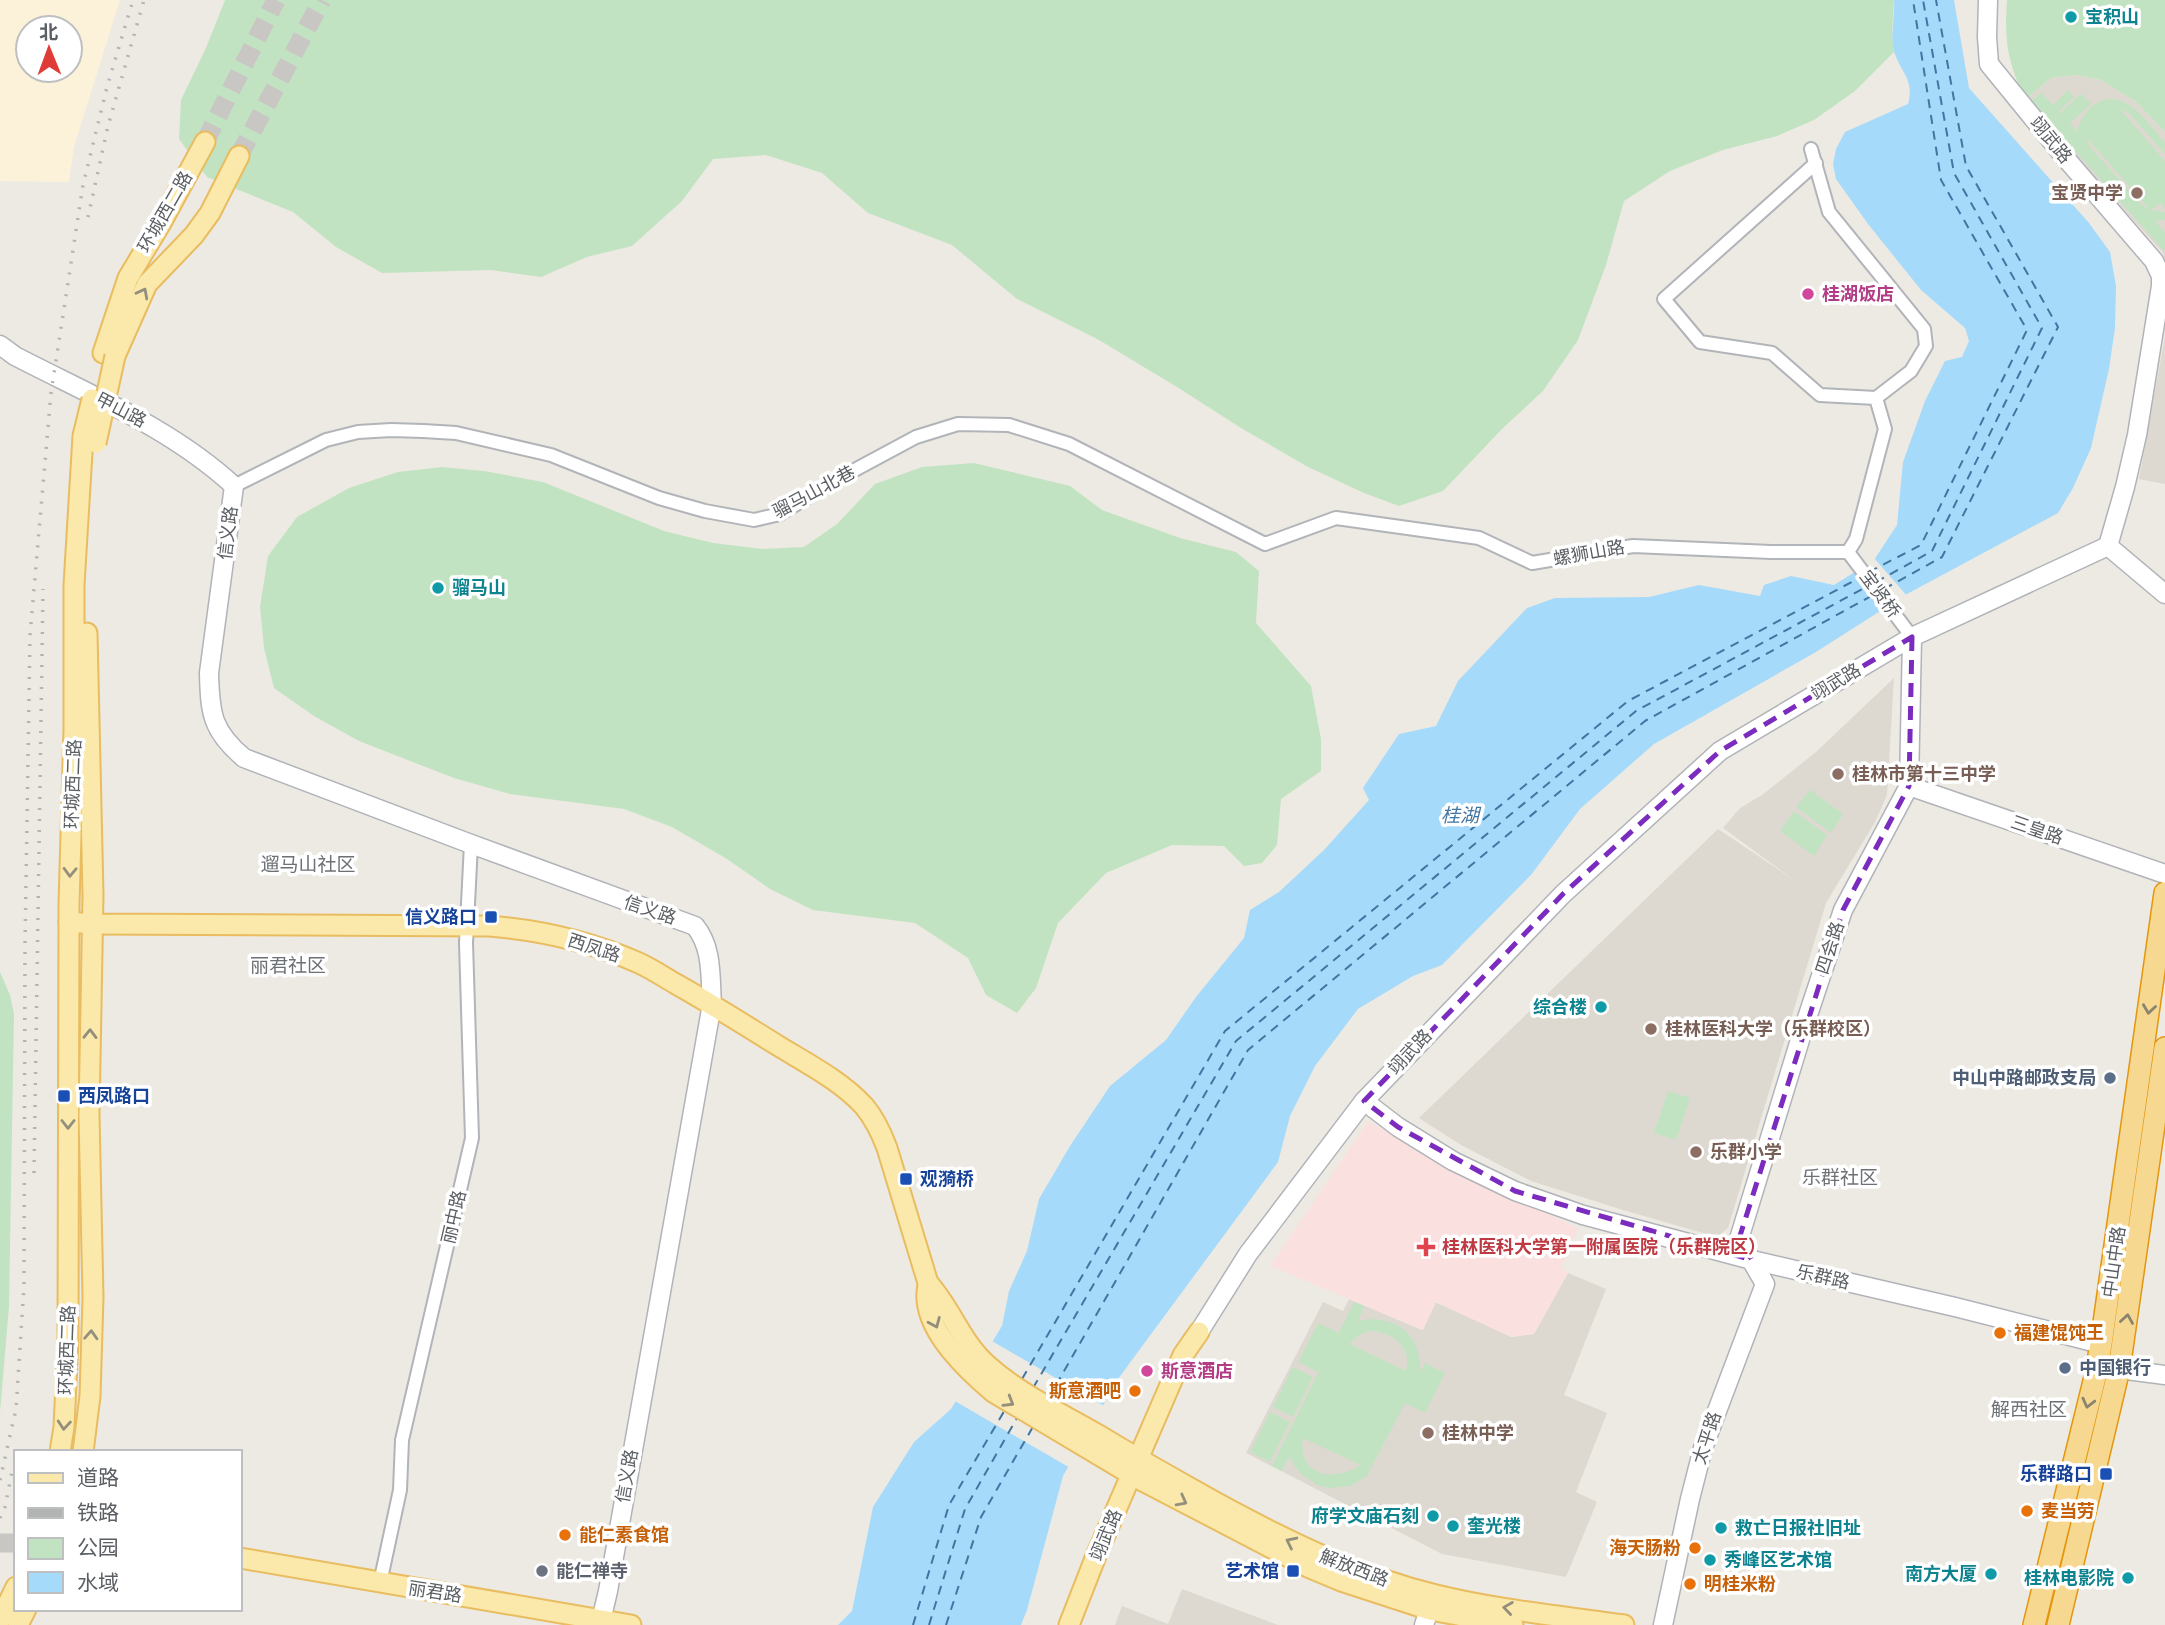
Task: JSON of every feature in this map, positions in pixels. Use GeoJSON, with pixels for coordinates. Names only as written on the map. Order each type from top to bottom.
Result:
{"type":"FeatureCollection","features":[{"type":"Feature","properties":{"kind":"highway","name":"中山中路"},"geometry":{"type":"LineString","coordinates":[[2034,1625],[2101,1345],[2165,893]]}},
{"type":"Feature","properties":{"kind":"highway","name":"中山中路"},"geometry":{"type":"LineString","coordinates":[[2058,1625],[2119,1369],[2165,1048]]}},
{"type":"Feature","properties":{"kind":"main road","name":"环城西二路"},"geometry":{"type":"LineString","coordinates":[[60,1450],[68,1339],[69,922],[74,729],[74,585],[89,440],[128,278],[205,142]]}},
{"type":"Feature","properties":{"kind":"main road","name":"环城西二路"},"geometry":{"type":"LineString","coordinates":[[109,355],[147,284],[194,235],[210,213],[239,156]]}},
{"type":"Feature","properties":{"kind":"main road","name":"环城西二路"},"geometry":{"type":"LineString","coordinates":[[83,1450],[90,1396],[93,1297],[89,1115],[92,924],[86,586],[91,477],[89,440]]}},
{"type":"Feature","properties":{"kind":"main road","name":"西凤路"},"geometry":{"type":"LineString","coordinates":[[69,922],[467,925],[521,928],[602,949],[641,964],[712,1004],[816,1070],[864,1106],[879,1127],[887,1147],[928,1283],[940,1296],[956,1327],[973,1375],[993,1392],[1105,1449]]}},
{"type":"Feature","properties":{"kind":"main road","name":"翊武路"},"geometry":{"type":"LineString","coordinates":[[1078,1625],[1183,1356],[1199,1332]]}},
{"type":"Feature","properties":{"kind":"main road","name":"解放西路"},"geometry":{"type":"LineString","coordinates":[[1105,1449],[1310,1568],[1430,1610],[1513,1625]]}},
{"type":"Feature","properties":{"kind":"main road","name":"翊武路"},"geometry":{"type":"LineString","coordinates":[[1069,1625],[1138,1470]]}},
{"type":"Feature","properties":{"kind":"main road","name":"丽君路"},"geometry":{"type":"LineString","coordinates":[[242,1558],[600,1623],[631,1625]]}},
{"type":"Feature","properties":{"kind":"main road","name":"丽君路"},"geometry":{"type":"LineString","coordinates":[[242,1570],[555,1625]]}},
{"type":"Feature","properties":{"kind":"main road"},"geometry":{"type":"LineString","coordinates":[[0,1620],[14,1591]]}},
{"type":"Feature","properties":{"kind":"main road","name":"解放西路"},"geometry":{"type":"LineString","coordinates":[[1430,1610],[1477,1604],[1624,1625]]}},
{"type":"Feature","properties":{"kind":"street","name":"翊武路"},"geometry":{"type":"LineString","coordinates":[[1199,1332],[1248,1254],[1296,1187],[1364,1101],[1563,894],[1720,751],[1912,637],[2108,547],[2137,435],[2161,276],[2154,261],[1983,66],[1988,0]]}},
{"type":"Feature","properties":{"kind":"street"},"geometry":{"type":"LineString","coordinates":[[1811,149],[1816,163],[1829,212],[1924,329],[1926,346],[1911,372],[1876,398],[1820,395],[1772,353],[1700,342],[1664,299],[1816,163]]}},
{"type":"Feature","properties":{"kind":"street","name":"甲山路"},"geometry":{"type":"LineString","coordinates":[[0,345],[15,356],[152,426],[204,460],[234,486]]}},
{"type":"Feature","properties":{"kind":"street"},"geometry":{"type":"LineString","coordinates":[[1848,552],[1856,539],[1885,429],[1876,398]]}},
{"type":"Feature","properties":{"kind":"street","name":"骝马山北巷"},"geometry":{"type":"LineString","coordinates":[[234,486],[326,440],[358,432],[391,430],[456,433],[551,454],[659,498],[705,511],[754,520],[780,514],[916,437],[958,424],[1009,425],[1069,444],[1265,544],[1336,518]]}},
{"type":"Feature","properties":{"kind":"street","name":"信义路"},"geometry":{"type":"LineString","coordinates":[[234,486],[209,673],[215,724],[227,744],[244,758],[695,926],[705,937],[712,1004],[600,1623]]}},
{"type":"Feature","properties":{"kind":"street","name":"螺狮山路"},"geometry":{"type":"LineString","coordinates":[[1336,518],[1479,538],[1532,563],[1633,545],[1771,552],[1848,552]]}},
{"type":"Feature","properties":{"kind":"street"},"geometry":{"type":"LineString","coordinates":[[2108,547],[2165,594]]}},
{"type":"Feature","properties":{"kind":"street","name":"宝贤桥"},"geometry":{"type":"LineString","coordinates":[[1848,552],[1912,637]]}},
{"type":"Feature","properties":{"kind":"street","name":"四会路"},"geometry":{"type":"LineString","coordinates":[[1752,1260],[1739,1239],[1803,1030],[1843,910],[1909,786],[1912,637]]}},
{"type":"Feature","properties":{"kind":"street","name":"三皇路"},"geometry":{"type":"LineString","coordinates":[[1909,786],[2165,874]]}},
{"type":"Feature","properties":{"kind":"street","name":"丽中路"},"geometry":{"type":"LineString","coordinates":[[380,1583],[400,1490],[402,1440],[472,1138],[467,925],[471,844]]}},
{"type":"Feature","properties":{"kind":"street","name":"乐群路"},"geometry":{"type":"LineString","coordinates":[[1364,1101],[1398,1127],[1453,1161],[1515,1191],[1583,1215],[1752,1260],[1955,1307],[2101,1345]]}},
{"type":"Feature","properties":{"kind":"street","name":"太平路"},"geometry":{"type":"LineString","coordinates":[[1663,1625],[1684,1522],[1703,1448],[1765,1284],[1752,1260]]}},
{"type":"Feature","properties":{"kind":"street"},"geometry":{"type":"LineString","coordinates":[[2119,1369],[2165,1375]]}},
{"type":"Feature","properties":{"kind":"highlighted area"},"geometry":{"type":"Polygon","coordinates":[[[1912,637],[1909,786],[1843,910],[1739,1239],[1752,1260],[1515,1191],[1398,1127],[1364,1101],[1563,894],[1720,751],[1912,637]]]}},
{"type":"Feature","properties":{"kind":"shaded area"},"geometry":{"type":"Polygon","coordinates":[[[0,0],[120,0],[74,147],[69,182],[0,181],[0,0]]]}},
{"type":"Feature","properties":{"kind":"shaded area","name":"宝贤中学"},"geometry":{"type":"Polygon","coordinates":[[[2077,75],[2101,80],[2135,101],[2165,132],[2165,262],[2163,253],[2025,100],[2051,78],[2077,75]]]}},
{"type":"Feature","properties":{"kind":"shaded area"},"geometry":{"type":"Polygon","coordinates":[[[2165,336],[2165,484],[2139,479],[2165,336]]]}},
{"type":"Feature","properties":{"kind":"shaded area","name":"桂林医科大学（乐群校区）"},"geometry":{"type":"Polygon","coordinates":[[[1894,678],[1887,795],[1875,822],[1826,903],[1728,1228],[1717,1237],[1531,1181],[1461,1145],[1419,1118],[1718,829],[1794,880],[1723,828],[1740,808],[1762,795],[1816,752],[1894,678]]]}},
{"type":"Feature","properties":{"kind":"shaded area","name":"桂林医科大学第一附属医院（乐群院区）"},"geometry":{"type":"Polygon","coordinates":[[[1368,1121],[1469,1177],[1578,1228],[1561,1267],[1568,1273],[1534,1334],[1511,1337],[1436,1302],[1423,1330],[1270,1266],[1368,1121]]]}},
{"type":"Feature","properties":{"kind":"shaded area","name":"桂林中学"},"geometry":{"type":"Polygon","coordinates":[[[1568,1273],[1606,1289],[1564,1395],[1607,1413],[1576,1492],[1597,1502],[1566,1577],[1442,1554],[1246,1453],[1323,1302],[1343,1311],[1349,1299],[1422,1330],[1435,1302],[1512,1337],[1534,1334],[1568,1273]]]}},
{"type":"Feature","properties":{"kind":"shaded area"},"geometry":{"type":"Polygon","coordinates":[[[1182,1589],[1278,1625],[1115,1625],[1122,1606],[1168,1624],[1182,1589]]]}},
{"type":"Feature","properties":{"kind":"green space"},"geometry":{"type":"Polygon","coordinates":[[[225,0],[1894,0],[1894,52],[1855,91],[1814,120],[1777,136],[1723,150],[1670,171],[1624,201],[1606,265],[1578,340],[1543,391],[1502,429],[1443,491],[1399,506],[1308,467],[1099,340],[1017,299],[952,245],[868,213],[822,173],[766,155],[713,159],[682,201],[632,246],[587,257],[541,277],[491,270],[382,273],[336,247],[293,212],[207,177],[179,139],[181,100],[225,0]]]}},
{"type":"Feature","properties":{"kind":"green space"},"geometry":{"type":"Polygon","coordinates":[[[2007,0],[2165,0],[2165,132],[2135,101],[2101,80],[2077,75],[2051,78],[2025,100],[2008,52],[2007,0]]]}},
{"type":"Feature","properties":{"kind":"green space","name":"宝贤中学"},"geometry":{"type":"Polygon","coordinates":[[[2068,90],[2074,97],[2060,113],[2081,94],[2091,104],[2070,123],[2077,131],[2085,114],[2097,103],[2113,99],[2122,101],[2140,114],[2165,142],[2165,154],[2130,114],[2120,109],[2165,161],[2165,209],[2160,203],[2151,210],[2165,212],[2165,220],[2155,221],[2165,232],[2165,252],[2031,101],[2041,93],[2053,105],[2068,90]],[[2086,137],[2090,147],[2141,204],[2150,210],[2086,137]]]}},
{"type":"Feature","properties":{"kind":"green space"},"geometry":{"type":"Polygon","coordinates":[[[974,463],[1070,486],[1102,510],[1180,538],[1236,552],[1259,571],[1256,623],[1311,686],[1321,739],[1321,771],[1281,799],[1277,845],[1262,863],[1244,866],[1224,846],[1172,845],[1106,873],[1058,923],[1036,988],[1017,1013],[986,995],[968,958],[915,923],[813,910],[770,889],[727,859],[672,827],[624,809],[510,794],[454,778],[359,741],[314,716],[274,688],[264,648],[260,607],[268,556],[297,517],[349,488],[398,472],[442,467],[484,471],[543,482],[664,531],[713,543],[762,549],[804,547],[837,524],[875,484],[922,467],[974,463]]]}},
{"type":"Feature","properties":{"kind":"green space"},"geometry":{"type":"Polygon","coordinates":[[[1810,790],[1843,814],[1831,833],[1796,807],[1810,790]]]}},
{"type":"Feature","properties":{"kind":"green space"},"geometry":{"type":"Polygon","coordinates":[[[1794,811],[1827,835],[1814,856],[1780,831],[1794,811]]]}},
{"type":"Feature","properties":{"kind":"green space"},"geometry":{"type":"Polygon","coordinates":[[[0,972],[10,995],[14,1014],[9,1307],[0,1412],[0,972]]]}},
{"type":"Feature","properties":{"kind":"green space"},"geometry":{"type":"Polygon","coordinates":[[[1668,1091],[1690,1098],[1676,1140],[1654,1133],[1668,1091]]]}},
{"type":"Feature","properties":{"kind":"green space"},"geometry":{"type":"Polygon","coordinates":[[[1354,1302],[1364,1306],[1358,1321],[1383,1320],[1403,1329],[1411,1337],[1420,1359],[1420,1372],[1425,1363],[1445,1373],[1425,1413],[1405,1403],[1367,1476],[1350,1486],[1329,1488],[1317,1485],[1301,1474],[1290,1456],[1281,1471],[1272,1466],[1325,1359],[1318,1372],[1298,1362],[1318,1323],[1339,1333],[1354,1302]],[[1369,1331],[1349,1344],[1406,1371],[1406,1355],[1398,1342],[1385,1334],[1369,1331]],[[1303,1438],[1306,1461],[1320,1472],[1339,1474],[1360,1465],[1303,1438]]]}},
{"type":"Feature","properties":{"kind":"green space"},"geometry":{"type":"Polygon","coordinates":[[[1293,1367],[1313,1377],[1293,1417],[1273,1407],[1293,1367]]]}},
{"type":"Feature","properties":{"kind":"green space"},"geometry":{"type":"Polygon","coordinates":[[[1270,1412],[1290,1422],[1270,1462],[1250,1452],[1270,1412]]]}},
{"type":"Feature","properties":{"kind":"water","name":"桂湖"},"geometry":{"type":"Polygon","coordinates":[[[1894,0],[1954,0],[1969,88],[2089,223],[2110,252],[2116,286],[2115,328],[2109,369],[2091,448],[2058,513],[1907,594],[1816,652],[1654,744],[1580,809],[1531,875],[1442,965],[1413,976],[1358,1009],[1315,1066],[1290,1116],[1278,1162],[1118,1379],[1063,1476],[1021,1625],[838,1625],[852,1611],[873,1507],[914,1442],[951,1409],[1002,1326],[1009,1291],[1027,1251],[1039,1199],[1070,1146],[1110,1086],[1166,1040],[1196,997],[1244,938],[1250,910],[1279,892],[1324,850],[1369,800],[1363,788],[1399,734],[1436,726],[1458,681],[1527,608],[1555,598],[1649,597],[1699,585],[1760,596],[1764,585],[1791,576],[1834,585],[1874,560],[1897,525],[1903,462],[1925,401],[1945,361],[1962,357],[1969,341],[1965,328],[1921,290],[1836,179],[1833,164],[1836,149],[1845,132],[1908,104],[1910,88],[1893,45],[1894,0]]]}},
{"type":"Feature","properties":{"kind":"pier"},"geometry":{"type":"Polygon","coordinates":[[[1874,558],[1908,597],[1888,610],[1858,567],[1874,558]]]}},
{"type":"Feature","properties":{"kind":"pier"},"geometry":{"type":"Polygon","coordinates":[[[990,1340],[1106,1407],[1072,1469],[953,1400],[990,1340]]]}},
{"type":"Feature","properties":{"kind":"ferry route"},"geometry":{"type":"LineString","coordinates":[[1869,572],[1921,545],[2027,330],[1941,180],[1913,0]]}},
{"type":"Feature","properties":{"kind":"ferry route"},"geometry":{"type":"LineString","coordinates":[[1876,582],[1932,551],[2042,328],[1954,173],[1923,0]]}},
{"type":"Feature","properties":{"kind":"ferry route"},"geometry":{"type":"LineString","coordinates":[[1884,589],[1942,557],[2058,327],[1966,166],[1936,0]]}},
{"type":"Feature","properties":{"kind":"ferry route"},"geometry":{"type":"LineString","coordinates":[[1022,1379],[1225,1031],[1628,701],[1861,577]]}},
{"type":"Feature","properties":{"kind":"ferry route"},"geometry":{"type":"LineString","coordinates":[[1033,1388],[1236,1041],[1636,711],[1868,586]]}},
{"type":"Feature","properties":{"kind":"ferry route"},"geometry":{"type":"LineString","coordinates":[[1048,1399],[1248,1050],[1645,721],[1873,595]]}},
{"type":"Feature","properties":{"kind":"ferry route"},"geometry":{"type":"LineString","coordinates":[[913,1625],[949,1505],[1006,1408]]}},
{"type":"Feature","properties":{"kind":"ferry route"},"geometry":{"type":"LineString","coordinates":[[929,1625],[965,1509],[1017,1418]]}},
{"type":"Feature","properties":{"kind":"ferry route"},"geometry":{"type":"LineString","coordinates":[[946,1625],[981,1517],[1034,1425]]}},
{"type":"Feature","properties":{"kind":"tunnel"},"geometry":{"type":"LineString","coordinates":[[205,142],[276,0]]}},
{"type":"Feature","properties":{"kind":"tunnel"},"geometry":{"type":"LineString","coordinates":[[239,156],[322,0]]}},
{"type":"Feature","properties":{"kind":"tunnel"},"geometry":{"type":"LineString","coordinates":[[0,1543],[14,1543]]}},
{"type":"Feature","properties":{"kind":"railway"},"geometry":{"type":"LineString","coordinates":[[0,1480],[16,1409],[24,1286],[25,945],[30,635],[51,393],[83,185],[107,87],[133,0]]}},
{"type":"Feature","properties":{"kind":"railway"},"geometry":{"type":"LineString","coordinates":[[88,217],[108,126],[144,0]]}},
{"type":"Feature","properties":{"kind":"railway"},"geometry":{"type":"LineString","coordinates":[[34,1173],[43,589]]}},
{"type":"Feature","properties":{"kind":"railway"},"geometry":{"type":"LineString","coordinates":[[0,1518],[5,1507],[13,1467]]}},
{"type":"Feature","properties":{"kind":"place","name":"宝积山"},"geometry":{"type":"Point","coordinates":[2071,17]}},
{"type":"Feature","properties":{"kind":"place","name":"宝贤中学"},"geometry":{"type":"Point","coordinates":[2137,193]}},
{"type":"Feature","properties":{"kind":"place","name":"桂湖饭店"},"geometry":{"type":"Point","coordinates":[1808,294]}},
{"type":"Feature","properties":{"kind":"place","name":"骝马山"},"geometry":{"type":"Point","coordinates":[438,588]}},
{"type":"Feature","properties":{"kind":"place","name":"桂林市第十三中学"},"geometry":{"type":"Point","coordinates":[1838,774]}},
{"type":"Feature","properties":{"kind":"place","name":"信义路口"},"geometry":{"type":"Point","coordinates":[491,917]}},
{"type":"Feature","properties":{"kind":"place","name":"综合楼"},"geometry":{"type":"Point","coordinates":[1601,1007]}},
{"type":"Feature","properties":{"kind":"place","name":"桂林医科大学（乐群校区）"},"geometry":{"type":"Point","coordinates":[1651,1029]}},
{"type":"Feature","properties":{"kind":"place","name":"中山中路邮政支局"},"geometry":{"type":"Point","coordinates":[2110,1078]}},
{"type":"Feature","properties":{"kind":"place","name":"西凤路口"},"geometry":{"type":"Point","coordinates":[64,1096]}},
{"type":"Feature","properties":{"kind":"place","name":"乐群小学"},"geometry":{"type":"Point","coordinates":[1696,1152]}},
{"type":"Feature","properties":{"kind":"place","name":"观漪桥"},"geometry":{"type":"Point","coordinates":[906,1179]}},
{"type":"Feature","properties":{"kind":"place","name":"桂林医科大学第一附属医院（乐群院区）"},"geometry":{"type":"Point","coordinates":[1426,1247]}},
{"type":"Feature","properties":{"kind":"place","name":"福建馄饨王"},"geometry":{"type":"Point","coordinates":[2000,1333]}},
{"type":"Feature","properties":{"kind":"place","name":"中国银行"},"geometry":{"type":"Point","coordinates":[2065,1368]}},
{"type":"Feature","properties":{"kind":"place","name":"斯意酒店"},"geometry":{"type":"Point","coordinates":[1147,1371]}},
{"type":"Feature","properties":{"kind":"place","name":"斯意酒吧"},"geometry":{"type":"Point","coordinates":[1135,1391]}},
{"type":"Feature","properties":{"kind":"place","name":"桂林中学"},"geometry":{"type":"Point","coordinates":[1428,1433]}},
{"type":"Feature","properties":{"kind":"place","name":"乐群路口"},"geometry":{"type":"Point","coordinates":[2106,1474]}},
{"type":"Feature","properties":{"kind":"place","name":"麦当劳"},"geometry":{"type":"Point","coordinates":[2027,1511]}},
{"type":"Feature","properties":{"kind":"place","name":"府学文庙石刻"},"geometry":{"type":"Point","coordinates":[1433,1516]}},
{"type":"Feature","properties":{"kind":"place","name":"奎光楼"},"geometry":{"type":"Point","coordinates":[1453,1526]}},
{"type":"Feature","properties":{"kind":"place","name":"救亡日报社旧址"},"geometry":{"type":"Point","coordinates":[1721,1528]}},
{"type":"Feature","properties":{"kind":"place","name":"能仁素食馆"},"geometry":{"type":"Point","coordinates":[565,1535]}},
{"type":"Feature","properties":{"kind":"place","name":"海天肠粉"},"geometry":{"type":"Point","coordinates":[1695,1548]}},
{"type":"Feature","properties":{"kind":"place","name":"秀峰区艺术馆"},"geometry":{"type":"Point","coordinates":[1710,1560]}},
{"type":"Feature","properties":{"kind":"place","name":"能仁禅寺"},"geometry":{"type":"Point","coordinates":[542,1571]}},
{"type":"Feature","properties":{"kind":"place","name":"艺术馆"},"geometry":{"type":"Point","coordinates":[1293,1571]}},
{"type":"Feature","properties":{"kind":"place","name":"南方大厦"},"geometry":{"type":"Point","coordinates":[1991,1574]}},
{"type":"Feature","properties":{"kind":"place","name":"桂林电影院"},"geometry":{"type":"Point","coordinates":[2128,1578]}},
{"type":"Feature","properties":{"kind":"place","name":"明桂米粉"},"geometry":{"type":"Point","coordinates":[1690,1584]}},
{"type":"Feature","properties":{"kind":"district","name":"遛马山社区"},"geometry":{"type":"Point","coordinates":[308,864]}},
{"type":"Feature","properties":{"kind":"district","name":"丽君社区"},"geometry":{"type":"Point","coordinates":[288,965]}},
{"type":"Feature","properties":{"kind":"district","name":"乐群社区"},"geometry":{"type":"Point","coordinates":[1840,1177]}},
{"type":"Feature","properties":{"kind":"district","name":"解西社区"},"geometry":{"type":"Point","coordinates":[2029,1409]}}]}
